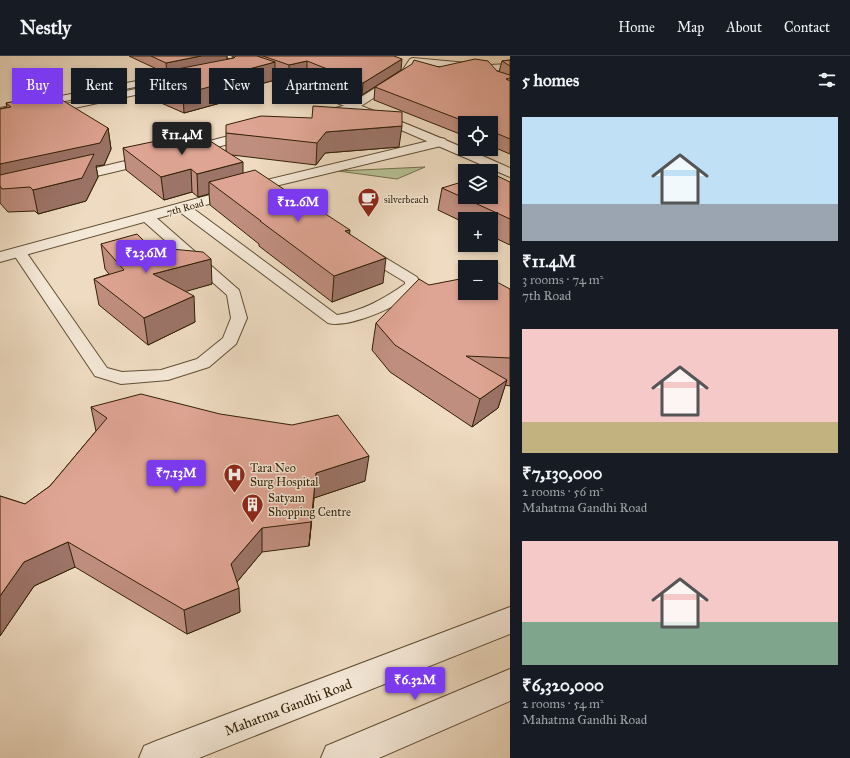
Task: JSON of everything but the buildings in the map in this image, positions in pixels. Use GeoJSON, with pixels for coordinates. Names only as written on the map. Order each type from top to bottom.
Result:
{"type":"FeatureCollection","features":[{"type":"Feature","properties":{"kind":"street"},"geometry":{"type":"LineString","coordinates":[[221,56],[354,106],[441,142],[510,173]]}},
{"type":"Feature","properties":{"kind":"street"},"geometry":{"type":"LineString","coordinates":[[316,116],[354,106],[406,73],[414,58],[489,68],[510,67]]}},
{"type":"Feature","properties":{"kind":"street"},"geometry":{"type":"LineString","coordinates":[[489,68],[499,80]]}},
{"type":"Feature","properties":{"kind":"street"},"geometry":{"type":"LineString","coordinates":[[0,120],[135,89]]}},
{"type":"Feature","properties":{"kind":"street"},"geometry":{"type":"LineString","coordinates":[[53,182],[271,129]]}},
{"type":"Feature","properties":{"kind":"street","name":"7th Road"},"geometry":{"type":"LineString","coordinates":[[0,258],[259,186],[441,142]]}},
{"type":"Feature","properties":{"kind":"street","name":"Mahatma Gandhi Road"},"geometry":{"type":"LineString","coordinates":[[156,758],[510,620]]}},
{"type":"Feature","properties":{"kind":"street"},"geometry":{"type":"LineString","coordinates":[[338,758],[510,685]]}},
{"type":"Feature","properties":{"kind":"lane"},"geometry":{"type":"LineString","coordinates":[[225,66],[239,63]]}},
{"type":"Feature","properties":{"kind":"lane"},"geometry":{"type":"LineString","coordinates":[[0,111],[135,87]]}},
{"type":"Feature","properties":{"kind":"lane"},"geometry":{"type":"LineString","coordinates":[[259,186],[279,198]]}},
{"type":"Feature","properties":{"kind":"lane"},"geometry":{"type":"LineString","coordinates":[[182,208],[334,320],[352,318],[388,303],[413,286],[412,280],[352,243]]}},
{"type":"Feature","properties":{"kind":"lane"},"geometry":{"type":"LineString","coordinates":[[19,252],[101,372],[121,378],[162,376],[203,363],[230,340],[239,318],[234,293],[147,217]]}},
{"type":"Feature","properties":{"kind":"green space"},"geometry":{"type":"Polygon","coordinates":[[[425,167],[397,179],[338,171],[425,167]]]}},
{"type":"Feature","properties":{"kind":"place","name":"silverbeach"},"geometry":{"type":"Point","coordinates":[369,218]}},
{"type":"Feature","properties":{"kind":"place","name":"Tara Neo Surg Hospital"},"geometry":{"type":"Point","coordinates":[234,494]}},
{"type":"Feature","properties":{"kind":"place","name":"Satyam Shopping Centre"},"geometry":{"type":"Point","coordinates":[253,524]}}]}
